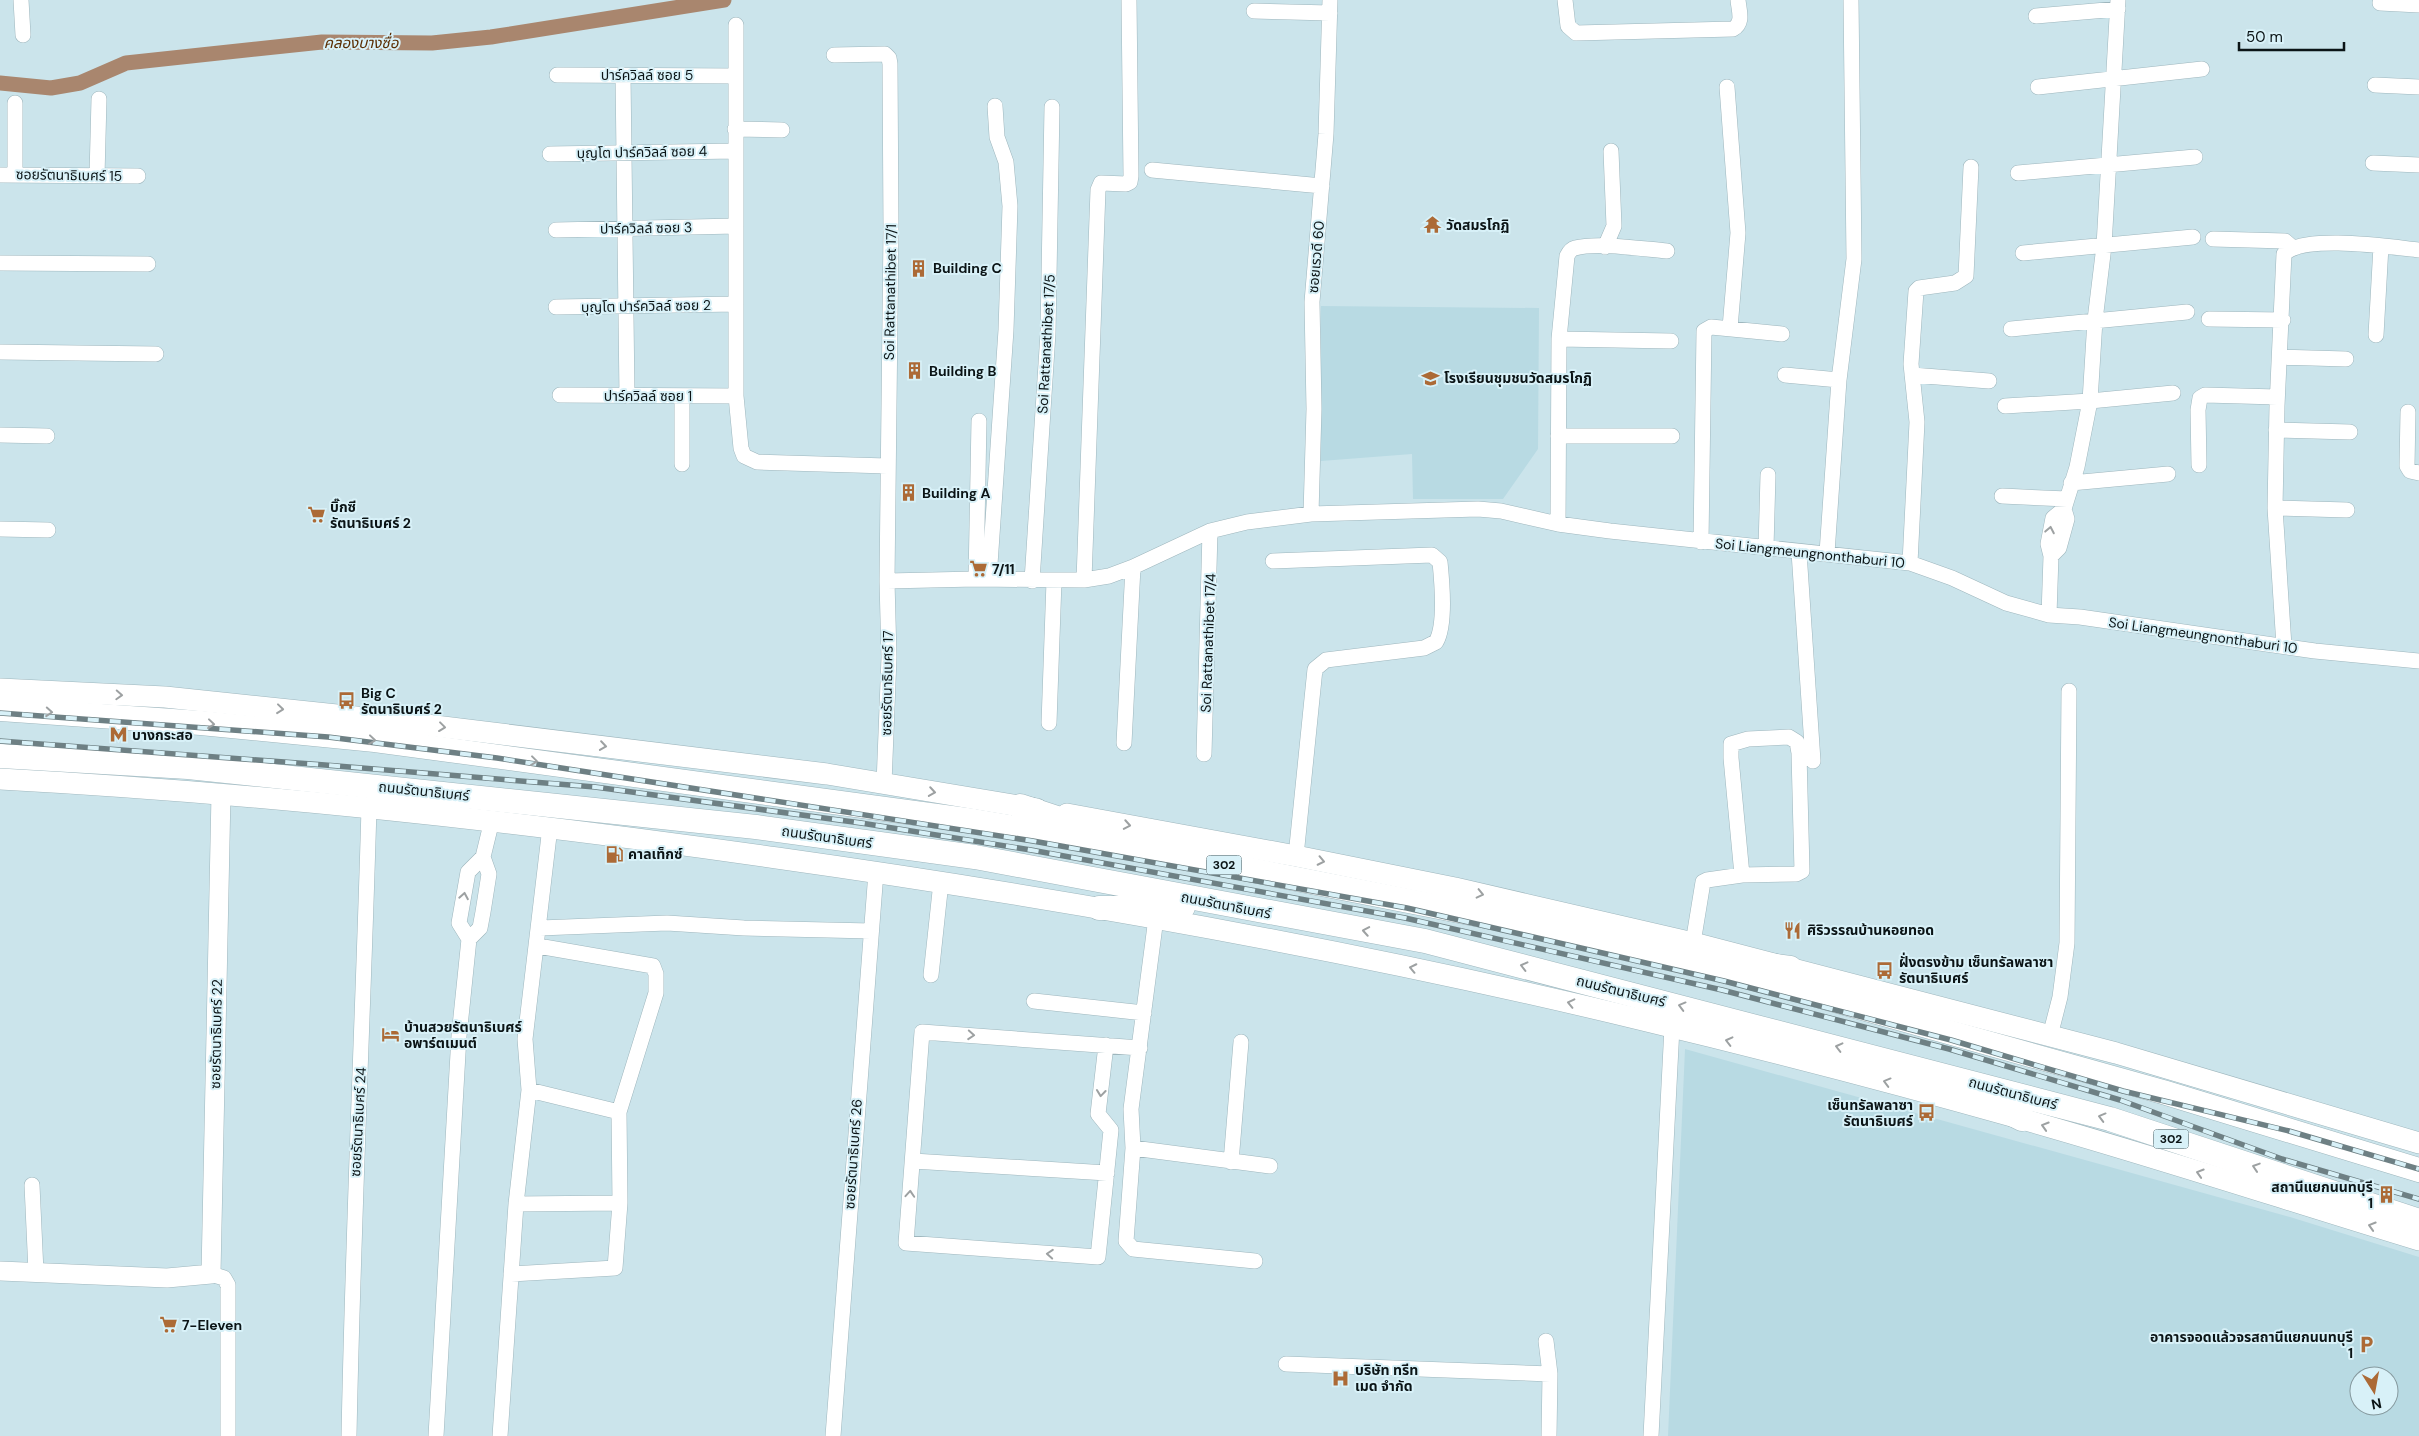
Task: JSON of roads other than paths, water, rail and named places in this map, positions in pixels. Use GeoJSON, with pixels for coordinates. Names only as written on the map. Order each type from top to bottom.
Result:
{"type":"FeatureCollection","features":[{"type":"Feature","properties":{"kind":"main road","name":"302"},"geometry":{"type":"LineString","coordinates":[[0,689],[165,697],[356,717],[827,774],[1020,806],[1296,856],[1455,888],[1693,943],[2116,1053],[2419,1143]]}},
{"type":"Feature","properties":{"kind":"main road","name":"302"},"geometry":{"type":"LineString","coordinates":[[0,709],[201,723],[375,740],[974,821],[1155,851],[1612,941],[1809,993],[2154,1089],[2419,1170]]}},
{"type":"Feature","properties":{"kind":"main road","name":"ถนนรัตนาธิเบศร์"},"geometry":{"type":"LineString","coordinates":[[0,756],[188,767],[756,827],[976,857],[1425,941],[1920,1068],[2110,1119],[2419,1220]]}},
{"type":"Feature","properties":{"kind":"main road","name":"ถนนรัตนาธิเบศร์"},"geometry":{"type":"LineString","coordinates":[[0,779],[221,794],[492,820],[876,872],[1156,918],[1387,963],[1672,1027],[2022,1119],[2419,1240]]}},
{"type":"Feature","properties":{"kind":"main road"},"geometry":{"type":"LineString","coordinates":[[1020,806],[1155,851]]}},
{"type":"Feature","properties":{"kind":"main road"},"geometry":{"type":"LineString","coordinates":[[1099,908],[1232,906]]}},
{"type":"Feature","properties":{"kind":"main road"},"geometry":{"type":"LineString","coordinates":[[1612,941],[1790,968]]}},
{"type":"Feature","properties":{"kind":"main road"},"geometry":{"type":"LineString","coordinates":[[1920,1068],[2022,1119]]}},
{"type":"Feature","properties":{"kind":"street"},"geometry":{"type":"LineString","coordinates":[[21,0],[23,36]]}},
{"type":"Feature","properties":{"kind":"street"},"geometry":{"type":"LineString","coordinates":[[1084,580],[1098,190],[1099,184],[1103,183],[1126,184],[1130,182],[1131,176],[1128,0]]}},
{"type":"Feature","properties":{"kind":"street"},"geometry":{"type":"LineString","coordinates":[[1565,0],[1568,26],[1576,33],[1733,29],[1738,26],[1740,21],[1738,0]]}},
{"type":"Feature","properties":{"kind":"street"},"geometry":{"type":"LineString","coordinates":[[1827,552],[1839,380],[1854,259],[1851,0]]}},
{"type":"Feature","properties":{"kind":"street"},"geometry":{"type":"LineString","coordinates":[[2380,3],[2419,5]]}},
{"type":"Feature","properties":{"kind":"street"},"geometry":{"type":"LineString","coordinates":[[2036,16],[2118,4],[2104,246],[2095,320],[2090,402],[2065,504],[2053,518],[2048,544],[2051,556],[2049,616]]}},
{"type":"Feature","properties":{"kind":"street"},"geometry":{"type":"LineString","coordinates":[[1254,11],[1271,6],[1330,6]]}},
{"type":"Feature","properties":{"kind":"street","name":"ซอยเรวดี 60"},"geometry":{"type":"LineString","coordinates":[[1311,514],[1314,409],[1312,302],[1326,134],[1330,6]]}},
{"type":"Feature","properties":{"kind":"street"},"geometry":{"type":"LineString","coordinates":[[736,25],[736,396],[741,448],[744,456],[757,462],[887,466]]}},
{"type":"Feature","properties":{"kind":"street","name":"Soi Rattanathibet 17/1"},"geometry":{"type":"LineString","coordinates":[[834,55],[885,54],[890,64],[891,230],[887,581]]}},
{"type":"Feature","properties":{"kind":"street"},"geometry":{"type":"LineString","coordinates":[[2038,87],[2202,69]]}},
{"type":"Feature","properties":{"kind":"street","name":"ปาร์ควิลล์ ซอย 5"},"geometry":{"type":"LineString","coordinates":[[557,75],[736,76]]}},
{"type":"Feature","properties":{"kind":"street"},"geometry":{"type":"LineString","coordinates":[[623,76],[627,396]]}},
{"type":"Feature","properties":{"kind":"street"},"geometry":{"type":"LineString","coordinates":[[2375,85],[2419,87]]}},
{"type":"Feature","properties":{"kind":"street"},"geometry":{"type":"LineString","coordinates":[[1727,87],[1738,233],[1730,328]]}},
{"type":"Feature","properties":{"kind":"street"},"geometry":{"type":"LineString","coordinates":[[98,176],[99,99]]}},
{"type":"Feature","properties":{"kind":"street"},"geometry":{"type":"LineString","coordinates":[[8,175],[15,103]]}},
{"type":"Feature","properties":{"kind":"street"},"geometry":{"type":"LineString","coordinates":[[983,579],[1006,330],[1010,206],[1006,162],[997,137],[995,106]]}},
{"type":"Feature","properties":{"kind":"street","name":"Soi Rattanathibet 17/5"},"geometry":{"type":"LineString","coordinates":[[1032,581],[1048,333],[1052,107]]}},
{"type":"Feature","properties":{"kind":"street"},"geometry":{"type":"LineString","coordinates":[[735,129],[782,130]]}},
{"type":"Feature","properties":{"kind":"street","name":"บุญโต ปาร์ควิลล์ ซอย 4"},"geometry":{"type":"LineString","coordinates":[[550,154],[735,150]]}},
{"type":"Feature","properties":{"kind":"street"},"geometry":{"type":"LineString","coordinates":[[1605,247],[1614,226],[1611,151]]}},
{"type":"Feature","properties":{"kind":"street"},"geometry":{"type":"LineString","coordinates":[[2018,173],[2196,157]]}},
{"type":"Feature","properties":{"kind":"street"},"geometry":{"type":"LineString","coordinates":[[2373,163],[2419,165]]}},
{"type":"Feature","properties":{"kind":"street"},"geometry":{"type":"LineString","coordinates":[[1910,563],[1917,422],[1912,375],[1916,291],[1919,288],[1955,283],[1966,276],[1972,167]]}},
{"type":"Feature","properties":{"kind":"street"},"geometry":{"type":"LineString","coordinates":[[1152,170],[1322,186]]}},
{"type":"Feature","properties":{"kind":"street","name":"ซอยรัตนาธิเบศร์ 15"},"geometry":{"type":"LineString","coordinates":[[8,175],[138,176]]}},
{"type":"Feature","properties":{"kind":"street","name":"ปาร์ควิลล์ ซอย 3"},"geometry":{"type":"LineString","coordinates":[[556,230],[736,226]]}},
{"type":"Feature","properties":{"kind":"street"},"geometry":{"type":"LineString","coordinates":[[2022,253],[2193,237]]}},
{"type":"Feature","properties":{"kind":"street"},"geometry":{"type":"LineString","coordinates":[[2213,239],[2285,241],[2292,247]]}},
{"type":"Feature","properties":{"kind":"street"},"geometry":{"type":"LineString","coordinates":[[2284,646],[2275,508],[2277,397],[2281,357],[2284,254],[2292,247],[2335,243],[2419,250]]}},
{"type":"Feature","properties":{"kind":"street"},"geometry":{"type":"LineString","coordinates":[[2376,334],[2380,246]]}},
{"type":"Feature","properties":{"kind":"street"},"geometry":{"type":"LineString","coordinates":[[1558,524],[1559,339],[1568,253],[1577,247],[1667,251]]}},
{"type":"Feature","properties":{"kind":"street"},"geometry":{"type":"LineString","coordinates":[[0,263],[148,264]]}},
{"type":"Feature","properties":{"kind":"street","name":"บุญโต ปาร์ควิลล์ ซอย 2"},"geometry":{"type":"LineString","coordinates":[[556,307],[736,304]]}},
{"type":"Feature","properties":{"kind":"street"},"geometry":{"type":"LineString","coordinates":[[2010,329],[2187,312]]}},
{"type":"Feature","properties":{"kind":"street"},"geometry":{"type":"LineString","coordinates":[[2209,319],[2282,320]]}},
{"type":"Feature","properties":{"kind":"street"},"geometry":{"type":"LineString","coordinates":[[1701,542],[1704,331],[1711,327],[1782,334]]}},
{"type":"Feature","properties":{"kind":"street"},"geometry":{"type":"LineString","coordinates":[[1559,339],[1671,341]]}},
{"type":"Feature","properties":{"kind":"street"},"geometry":{"type":"LineString","coordinates":[[0,352],[156,354]]}},
{"type":"Feature","properties":{"kind":"street"},"geometry":{"type":"LineString","coordinates":[[2281,357],[2346,359]]}},
{"type":"Feature","properties":{"kind":"street"},"geometry":{"type":"LineString","coordinates":[[1785,374],[1839,380]]}},
{"type":"Feature","properties":{"kind":"street"},"geometry":{"type":"LineString","coordinates":[[1912,375],[1989,381]]}},
{"type":"Feature","properties":{"kind":"street"},"geometry":{"type":"LineString","coordinates":[[2005,406],[2090,402],[2173,394]]}},
{"type":"Feature","properties":{"kind":"street","name":"ปาร์ควิลล์ ซอย 1"},"geometry":{"type":"LineString","coordinates":[[560,395],[736,396]]}},
{"type":"Feature","properties":{"kind":"street"},"geometry":{"type":"LineString","coordinates":[[2199,465],[2198,410],[2200,398],[2205,395],[2277,397]]}},
{"type":"Feature","properties":{"kind":"street"},"geometry":{"type":"LineString","coordinates":[[682,396],[682,464]]}},
{"type":"Feature","properties":{"kind":"street"},"geometry":{"type":"LineString","coordinates":[[2408,412],[2407,466],[2410,471],[2419,473]]}},
{"type":"Feature","properties":{"kind":"street"},"geometry":{"type":"LineString","coordinates":[[979,421],[983,579]]}},
{"type":"Feature","properties":{"kind":"street"},"geometry":{"type":"LineString","coordinates":[[2276,430],[2350,432]]}},
{"type":"Feature","properties":{"kind":"street"},"geometry":{"type":"LineString","coordinates":[[0,435],[47,436]]}},
{"type":"Feature","properties":{"kind":"street"},"geometry":{"type":"LineString","coordinates":[[1558,436],[1672,436]]}},
{"type":"Feature","properties":{"kind":"street"},"geometry":{"type":"LineString","coordinates":[[2071,483],[2168,474]]}},
{"type":"Feature","properties":{"kind":"street"},"geometry":{"type":"LineString","coordinates":[[1766,548],[1768,475]]}},
{"type":"Feature","properties":{"kind":"street"},"geometry":{"type":"LineString","coordinates":[[2002,496],[2065,504]]}},
{"type":"Feature","properties":{"kind":"street"},"geometry":{"type":"LineString","coordinates":[[2275,508],[2347,510]]}},
{"type":"Feature","properties":{"kind":"street","name":"Soi Liangmeungnonthaburi 10"},"geometry":{"type":"LineString","coordinates":[[887,581],[983,579],[1032,581],[1084,580],[1109,576],[1133,567],[1210,531],[1247,522],[1311,514],[1478,509],[1501,511],[1558,524],[1701,542],[1799,552],[1827,552],[1910,563],[1952,578],[2006,603],[2049,616],[2080,617],[2315,652],[2419,661]]}},
{"type":"Feature","properties":{"kind":"street"},"geometry":{"type":"LineString","coordinates":[[0,529],[48,530]]}},
{"type":"Feature","properties":{"kind":"street","name":"Soi Rattanathibet 17/4"},"geometry":{"type":"LineString","coordinates":[[1204,754],[1210,531]]}},
{"type":"Feature","properties":{"kind":"street"},"geometry":{"type":"LineString","coordinates":[[1799,552],[1813,761]]}},
{"type":"Feature","properties":{"kind":"street"},"geometry":{"type":"LineString","coordinates":[[1273,561],[1432,555],[1440,562],[1441,631],[1436,642],[1424,648],[1326,660],[1315,669],[1296,856]]}},
{"type":"Feature","properties":{"kind":"street"},"geometry":{"type":"LineString","coordinates":[[1124,743],[1133,567]]}},
{"type":"Feature","properties":{"kind":"street","name":"ซอยรัตนาธิเบศร์ 17"},"geometry":{"type":"LineString","coordinates":[[884,784],[889,657],[887,581]]}},
{"type":"Feature","properties":{"kind":"street"},"geometry":{"type":"LineString","coordinates":[[1049,723],[1054,581]]}},
{"type":"Feature","properties":{"kind":"street"},"geometry":{"type":"LineString","coordinates":[[2050,1036],[2060,997],[2067,942],[2069,691]]}},
{"type":"Feature","properties":{"kind":"street"},"geometry":{"type":"LineString","coordinates":[[1693,943],[1703,882],[1742,875],[1796,874],[1802,871],[1799,753],[1796,742],[1789,737],[1737,740],[1731,744],[1742,875]]}},
{"type":"Feature","properties":{"kind":"street","name":"ซอยรัตนาธิเบศร์ 22"},"geometry":{"type":"LineString","coordinates":[[211,1274],[221,794]]}},
{"type":"Feature","properties":{"kind":"street","name":"ซอยรัตนาธิเบศร์ 24"},"geometry":{"type":"LineString","coordinates":[[349,1436],[353,1230],[363,1030],[369,808]]}},
{"type":"Feature","properties":{"kind":"street"},"geometry":{"type":"LineString","coordinates":[[436,1436],[459,1036],[469,939],[459,923],[468,872],[483,857],[492,820]]}},
{"type":"Feature","properties":{"kind":"street"},"geometry":{"type":"LineString","coordinates":[[500,1436],[516,1204],[529,1090],[525,1039],[538,946],[550,827]]}},
{"type":"Feature","properties":{"kind":"street"},"geometry":{"type":"LineString","coordinates":[[469,939],[480,928],[483,912],[489,874],[483,857]]}},
{"type":"Feature","properties":{"kind":"street","name":"ซอยรัตนาธิเบศร์ 26"},"geometry":{"type":"LineString","coordinates":[[833,1436],[876,872]]}},
{"type":"Feature","properties":{"kind":"street"},"geometry":{"type":"LineString","coordinates":[[931,975],[941,882]]}},
{"type":"Feature","properties":{"kind":"street"},"geometry":{"type":"LineString","coordinates":[[1156,918],[1131,1109],[1133,1148],[1126,1241],[1133,1249],[1255,1261]]}},
{"type":"Feature","properties":{"kind":"street"},"geometry":{"type":"LineString","coordinates":[[540,928],[666,923],[744,928],[872,931]]}},
{"type":"Feature","properties":{"kind":"street"},"geometry":{"type":"LineString","coordinates":[[511,1274],[614,1268],[620,1203],[619,1112],[656,993],[655,970],[652,966],[538,946]]}},
{"type":"Feature","properties":{"kind":"street"},"geometry":{"type":"LineString","coordinates":[[1034,1001],[1144,1013]]}},
{"type":"Feature","properties":{"kind":"street"},"geometry":{"type":"LineString","coordinates":[[1651,1436],[1672,1027]]}},
{"type":"Feature","properties":{"kind":"street"},"geometry":{"type":"LineString","coordinates":[[1106,1045],[1098,1114],[1111,1130],[1098,1257],[906,1243],[922,1032],[1106,1045],[1140,1048]]}},
{"type":"Feature","properties":{"kind":"street"},"geometry":{"type":"LineString","coordinates":[[1231,1162],[1241,1042]]}},
{"type":"Feature","properties":{"kind":"street"},"geometry":{"type":"LineString","coordinates":[[529,1090],[619,1112]]}},
{"type":"Feature","properties":{"kind":"street"},"geometry":{"type":"LineString","coordinates":[[1133,1148],[1270,1166]]}},
{"type":"Feature","properties":{"kind":"street"},"geometry":{"type":"LineString","coordinates":[[913,1161],[1107,1173]]}},
{"type":"Feature","properties":{"kind":"street"},"geometry":{"type":"LineString","coordinates":[[32,1185],[36,1272]]}},
{"type":"Feature","properties":{"kind":"street"},"geometry":{"type":"LineString","coordinates":[[516,1204],[620,1203]]}},
{"type":"Feature","properties":{"kind":"street"},"geometry":{"type":"LineString","coordinates":[[0,1270],[167,1278],[211,1274],[224,1278],[228,1285],[228,1436]]}},
{"type":"Feature","properties":{"kind":"street"},"geometry":{"type":"LineString","coordinates":[[1546,1341],[1550,1374],[1549,1436]]}},
{"type":"Feature","properties":{"kind":"street"},"geometry":{"type":"LineString","coordinates":[[1286,1364],[1550,1374]]}},
{"type":"Feature","properties":{"kind":"waterway","name":"คลองบางซื่อ"},"geometry":{"type":"LineString","coordinates":[[0,83],[51,88],[80,83],[126,63],[322,42],[432,43],[491,37],[724,0]]}},
{"type":"Feature","properties":{"kind":"railway"},"geometry":{"type":"LineString","coordinates":[[0,713],[328,737],[497,758],[1033,841],[1407,908],[1724,981],[1951,1040],[2123,1091],[2289,1131],[2419,1169]]}},
{"type":"Feature","properties":{"kind":"railway"},"geometry":{"type":"LineString","coordinates":[[0,741],[595,787],[861,823],[1031,850],[1405,918],[1722,990],[1949,1049],[2120,1100],[2282,1159],[2419,1199]]}},
{"type":"Feature","properties":{"kind":"place","name":"วัดสมรโกฏิ"},"geometry":{"type":"Point","coordinates":[1432,225]}},
{"type":"Feature","properties":{"kind":"place","name":"Building C"},"geometry":{"type":"Point","coordinates":[919,268]}},
{"type":"Feature","properties":{"kind":"place","name":"Building B"},"geometry":{"type":"Point","coordinates":[915,371]}},
{"type":"Feature","properties":{"kind":"place","name":"โรงเรียนชุมชนวัดสมรโกฏิ"},"geometry":{"type":"Point","coordinates":[1430,378]}},
{"type":"Feature","properties":{"kind":"place","name":"Building A"},"geometry":{"type":"Point","coordinates":[908,493]}},
{"type":"Feature","properties":{"kind":"place","name":"บิ๊กซี รัตนาธิเบศร์ 2"},"geometry":{"type":"Point","coordinates":[316,515]}},
{"type":"Feature","properties":{"kind":"place","name":"7/11"},"geometry":{"type":"Point","coordinates":[978,569]}},
{"type":"Feature","properties":{"kind":"place","name":"Big C รัตนาธิเบศร์ 2"},"geometry":{"type":"Point","coordinates":[347,701]}},
{"type":"Feature","properties":{"kind":"place","name":"บางกระสอ"},"geometry":{"type":"Point","coordinates":[118,735]}},
{"type":"Feature","properties":{"kind":"place","name":"คาลเท็กซ์"},"geometry":{"type":"Point","coordinates":[614,854]}},
{"type":"Feature","properties":{"kind":"place","name":"ศิริวรรณบ้านหอยทอด"},"geometry":{"type":"Point","coordinates":[1793,930]}},
{"type":"Feature","properties":{"kind":"place","name":"ฝั่งตรงข้าม เซ็นทรัลพลาซา รัตนาธิเบศร์"},"geometry":{"type":"Point","coordinates":[1885,970]}},
{"type":"Feature","properties":{"kind":"place","name":"บ้านสวยรัตนาธิเบศร์ อพาร์ตเมนต์"},"geometry":{"type":"Point","coordinates":[390,1035]}},
{"type":"Feature","properties":{"kind":"place","name":"เซ็นทรัลพลาซา รัตนาธิเบศร์"},"geometry":{"type":"Point","coordinates":[1927,1113]}},
{"type":"Feature","properties":{"kind":"place","name":"สถานีแยกนนทบุรี 1"},"geometry":{"type":"Point","coordinates":[2387,1195]}},
{"type":"Feature","properties":{"kind":"place","name":"7-Eleven"},"geometry":{"type":"Point","coordinates":[168,1325]}},
{"type":"Feature","properties":{"kind":"place","name":"อาคารจอดแล้วจรสถานีแยกนนทบุรี 1"},"geometry":{"type":"Point","coordinates":[2367,1345]}},
{"type":"Feature","properties":{"kind":"place","name":"บริษัท ทรีท เมด จำกัด"},"geometry":{"type":"Point","coordinates":[1341,1378]}}]}
